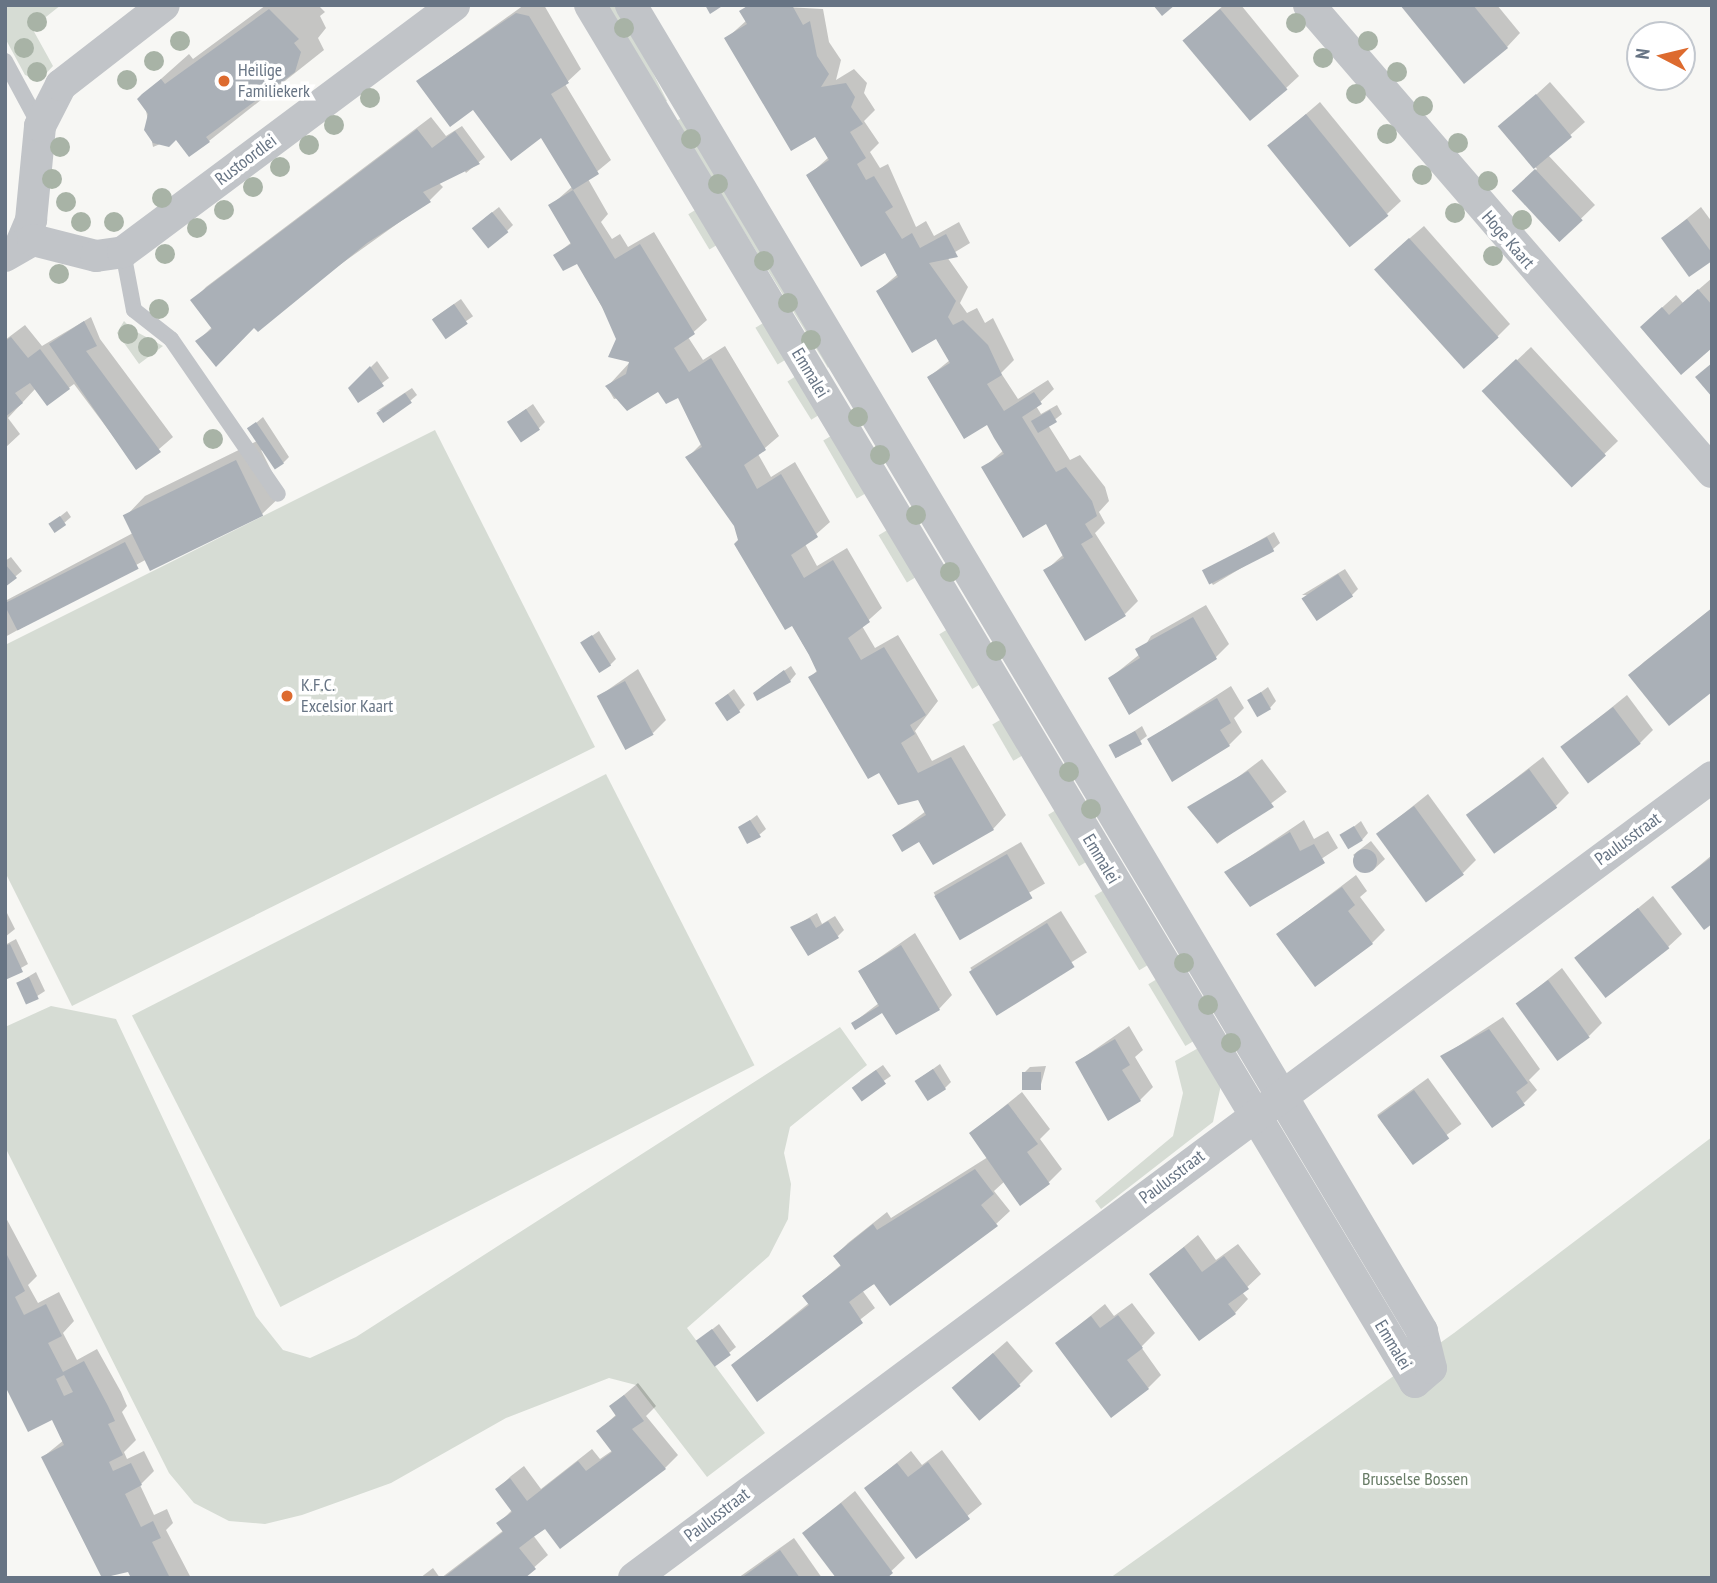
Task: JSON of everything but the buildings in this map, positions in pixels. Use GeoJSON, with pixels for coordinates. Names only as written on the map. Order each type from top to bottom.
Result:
{"type":"FeatureCollection","features":[{"type":"Feature","properties":{"kind":"street"},"geometry":{"type":"LineString","coordinates":[[13,250],[30,220],[40,126],[61,85],[164,5]]}},
{"type":"Feature","properties":{"kind":"street","name":"Rustoordlei"},"geometry":{"type":"LineString","coordinates":[[123,252],[454,5]]}},
{"type":"Feature","properties":{"kind":"street","name":"Emmalei"},"geometry":{"type":"LineString","coordinates":[[590,5],[1415,1382],[1431,1368],[1422,1331],[631,5]]}},
{"type":"Feature","properties":{"kind":"street","name":"Hoge Kaart"},"geometry":{"type":"LineString","coordinates":[[1309,5],[1712,472]]}},
{"type":"Feature","properties":{"kind":"street"},"geometry":{"type":"LineString","coordinates":[[13,250],[51,242],[96,256],[123,252]]}},
{"type":"Feature","properties":{"kind":"street","name":"Paulusstraat"},"geometry":{"type":"LineString","coordinates":[[634,1578],[1712,777]]}},
{"type":"Feature","properties":{"kind":"lane"},"geometry":{"type":"LineString","coordinates":[[5,61],[40,126]]}},
{"type":"Feature","properties":{"kind":"lane"},"geometry":{"type":"LineString","coordinates":[[123,252],[134,310],[171,339],[278,494]]}},
{"type":"Feature","properties":{"kind":"green space"},"geometry":{"type":"Polygon","coordinates":[[[5,5],[61,5],[32,28],[53,66],[40,80],[25,75],[5,38],[5,5]]]}},
{"type":"Feature","properties":{"kind":"green space"},"geometry":{"type":"Polygon","coordinates":[[[600,5],[619,5],[667,101],[664,102],[600,5]]]}},
{"type":"Feature","properties":{"kind":"green space"},"geometry":{"type":"Polygon","coordinates":[[[682,118],[830,365],[828,368],[676,121],[682,118]]]}},
{"type":"Feature","properties":{"kind":"green space"},"geometry":{"type":"Polygon","coordinates":[[[702,206],[723,241],[709,249],[688,214],[702,206]]]}},
{"type":"Feature","properties":{"kind":"green space"},"geometry":{"type":"Polygon","coordinates":[[[770,319],[792,356],[778,365],[755,328],[770,319]]]}},
{"type":"Feature","properties":{"kind":"green space"},"geometry":{"type":"Polygon","coordinates":[[[124,321],[133,330],[163,346],[139,364],[117,333],[124,321]]]}},
{"type":"Feature","properties":{"kind":"green space"},"geometry":{"type":"Polygon","coordinates":[[[801,373],[825,411],[811,420],[787,381],[801,373]]]}},
{"type":"Feature","properties":{"kind":"green space","name":"K.F.C. Excelsior Kaart"},"geometry":{"type":"Polygon","coordinates":[[[435,430],[595,747],[72,1006],[5,872],[5,645],[435,430]]]}},
{"type":"Feature","properties":{"kind":"green space"},"geometry":{"type":"Polygon","coordinates":[[[838,432],[872,490],[857,499],[823,441],[838,432]]]}},
{"type":"Feature","properties":{"kind":"green space"},"geometry":{"type":"Polygon","coordinates":[[[894,526],[922,573],[907,582],[879,535],[894,526]]]}},
{"type":"Feature","properties":{"kind":"green space"},"geometry":{"type":"Polygon","coordinates":[[[953,626],[986,681],[972,689],[939,634],[953,626]]]}},
{"type":"Feature","properties":{"kind":"green space"},"geometry":{"type":"Polygon","coordinates":[[[1007,716],[1028,752],[1013,761],[992,724],[1007,716]]]}},
{"type":"Feature","properties":{"kind":"green space"},"geometry":{"type":"Polygon","coordinates":[[[606,774],[754,1065],[280,1307],[132,1016],[606,774]]]}},
{"type":"Feature","properties":{"kind":"green space"},"geometry":{"type":"Polygon","coordinates":[[[1061,807],[1092,858],[1079,866],[1048,815],[1061,807]]]}},
{"type":"Feature","properties":{"kind":"green space"},"geometry":{"type":"Polygon","coordinates":[[[1109,887],[1154,962],[1139,970],[1094,896],[1109,887]]]}},
{"type":"Feature","properties":{"kind":"green space"},"geometry":{"type":"Polygon","coordinates":[[[1162,976],[1199,1038],[1185,1046],[1148,984],[1162,976]]]}},
{"type":"Feature","properties":{"kind":"green space"},"geometry":{"type":"Polygon","coordinates":[[[51,1006],[116,1019],[256,1316],[283,1350],[310,1358],[356,1337],[840,1027],[867,1065],[790,1127],[784,1153],[791,1184],[788,1219],[769,1256],[687,1328],[765,1433],[707,1477],[636,1385],[609,1378],[506,1418],[391,1483],[302,1515],[265,1524],[229,1521],[194,1503],[169,1473],[5,1147],[5,1027],[51,1006]]]}},
{"type":"Feature","properties":{"kind":"green space"},"geometry":{"type":"Polygon","coordinates":[[[1202,1046],[1221,1085],[1213,1122],[1101,1209],[1095,1201],[1173,1136],[1183,1093],[1175,1061],[1202,1046]]]}},
{"type":"Feature","properties":{"kind":"green space","name":"Brusselse Bossen"},"geometry":{"type":"Polygon","coordinates":[[[1712,1137],[1712,1578],[1110,1578],[1454,1333],[1712,1137]]]}},
{"type":"Feature","properties":{"kind":"place","name":"Heilige Familiekerk"},"geometry":{"type":"Point","coordinates":[224,81]}},
{"type":"Feature","properties":{"kind":"place","name":"K.F.C. Excelsior Kaart"},"geometry":{"type":"Point","coordinates":[287,696]}}]}
